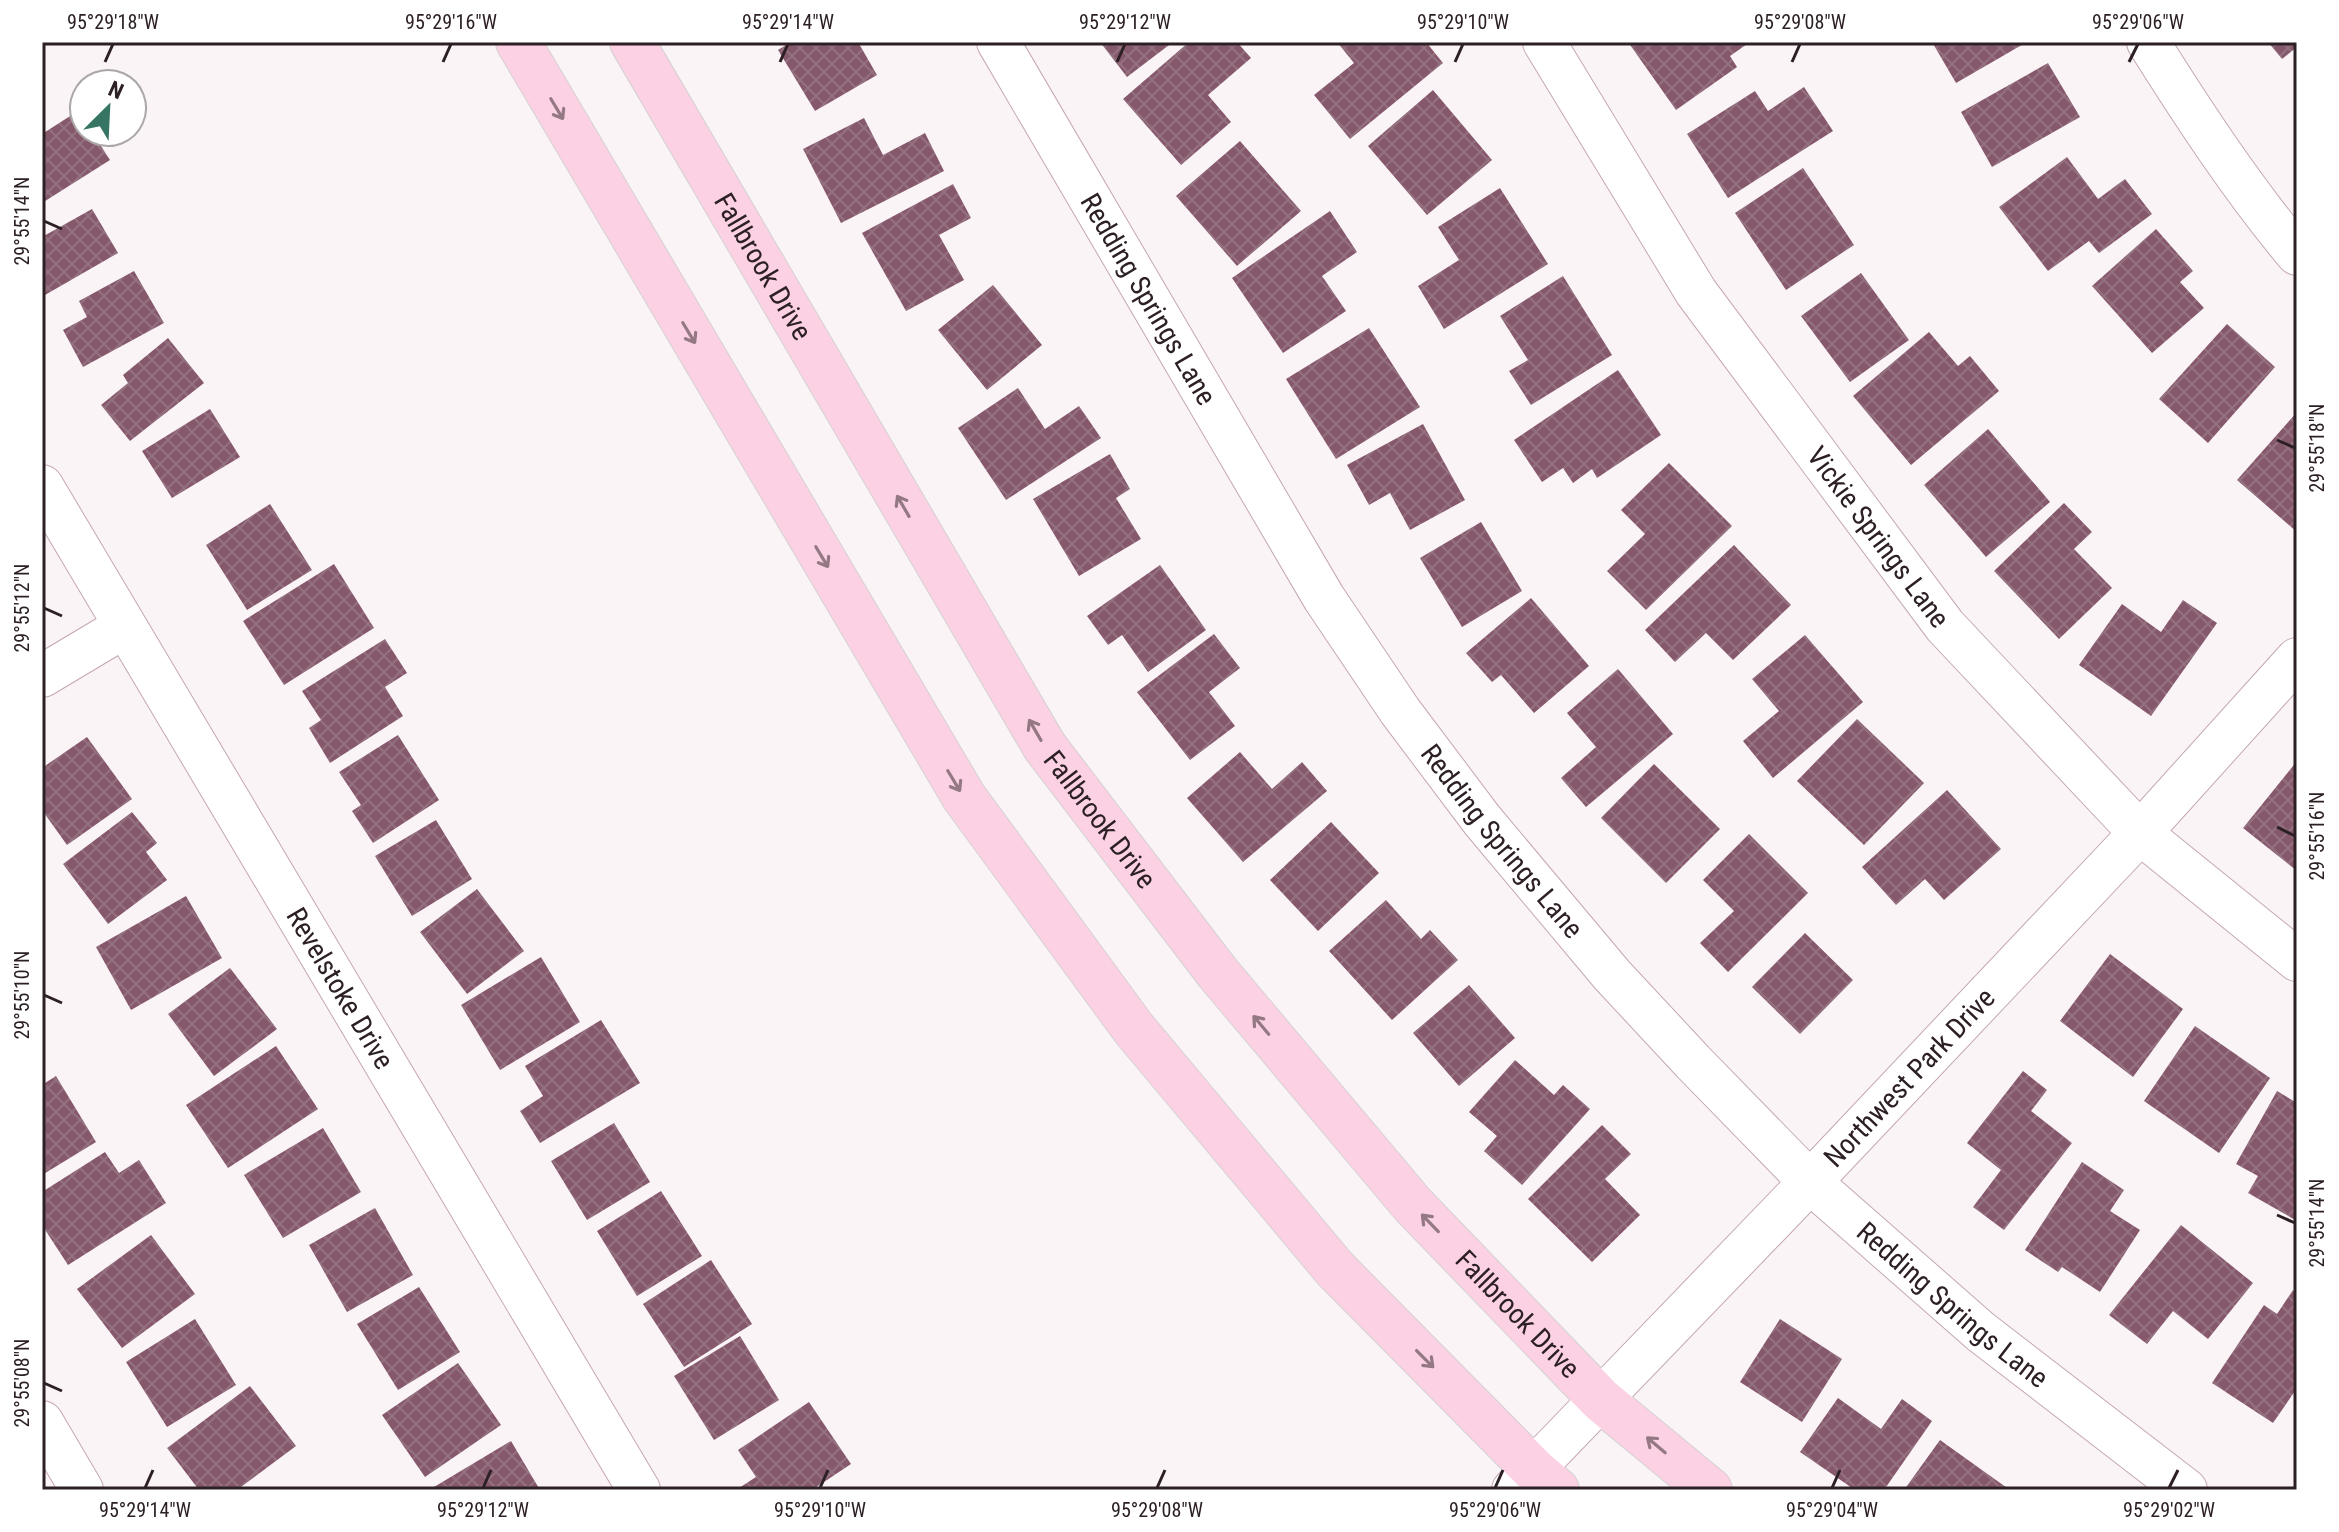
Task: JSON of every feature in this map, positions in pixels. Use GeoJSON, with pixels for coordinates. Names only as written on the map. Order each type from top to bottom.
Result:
{"type":"FeatureCollection","features":[{"type":"Feature","properties":{"kind":"main road"},"geometry":{"type":"LineString","coordinates":[[518,42],[964,797],[1134,1029],[1335,1269],[1535,1483]]}},
{"type":"Feature","properties":{"kind":"main road","name":"Fallbrook Drive"},"geometry":{"type":"LineString","coordinates":[[632,42],[1045,747],[1217,972],[1413,1205],[1601,1400],[1710,1490]]}},
{"type":"Feature","properties":{"kind":"street","name":"Redding Springs Lane"},"geometry":{"type":"LineString","coordinates":[[998,42],[1324,598],[1400,711],[1482,820],[1612,975],[1810,1182],[1981,1332],[2186,1490]]}},
{"type":"Feature","properties":{"kind":"street","name":"Vickie Springs Lane"},"geometry":{"type":"LineString","coordinates":[[1544,42],[1696,292],[1945,626],[2140,833],[2297,960]]}},
{"type":"Feature","properties":{"kind":"street"},"geometry":{"type":"LineString","coordinates":[[2148,42],[2211,141],[2297,254]]}},
{"type":"Feature","properties":{"kind":"street","name":"Revelstoke Drive"},"geometry":{"type":"LineString","coordinates":[[42,486],[639,1490]]}},
{"type":"Feature","properties":{"kind":"street"},"geometry":{"type":"LineString","coordinates":[[42,676],[124,627]]}},
{"type":"Feature","properties":{"kind":"street","name":"Northwest Park Drive"},"geometry":{"type":"LineString","coordinates":[[1535,1483],[1601,1400],[2140,833],[2297,659]]}},
{"type":"Feature","properties":{"kind":"street"},"geometry":{"type":"LineString","coordinates":[[42,1422],[82,1490]]}},
{"type":"Feature","properties":{"kind":"building"},"geometry":{"type":"Polygon","coordinates":[[[791,42],[858,42],[877,75],[815,111],[778,50],[791,42]]]}},
{"type":"Feature","properties":{"kind":"building"},"geometry":{"type":"Polygon","coordinates":[[[1100,42],[1173,42],[1127,77],[1100,42]]]}},
{"type":"Feature","properties":{"kind":"building"},"geometry":{"type":"Polygon","coordinates":[[[1189,42],[1237,42],[1251,58],[1208,95],[1231,122],[1181,165],[1123,99],[1189,42]]]}},
{"type":"Feature","properties":{"kind":"building"},"geometry":{"type":"Polygon","coordinates":[[[1337,42],[1426,42],[1443,63],[1350,139],[1314,95],[1354,63],[1337,42]]]}},
{"type":"Feature","properties":{"kind":"building"},"geometry":{"type":"Polygon","coordinates":[[[1628,42],[1750,42],[1730,56],[1737,67],[1676,110],[1628,42]]]}},
{"type":"Feature","properties":{"kind":"building"},"geometry":{"type":"Polygon","coordinates":[[[1932,42],[2027,42],[1956,83],[1932,42]]]}},
{"type":"Feature","properties":{"kind":"building"},"geometry":{"type":"Polygon","coordinates":[[[2268,42],[2297,42],[2297,47],[2282,59],[2268,42]]]}},
{"type":"Feature","properties":{"kind":"building"},"geometry":{"type":"Polygon","coordinates":[[[2048,63],[2080,117],[1992,167],[1961,112],[2048,63]]]}},
{"type":"Feature","properties":{"kind":"building"},"geometry":{"type":"Polygon","coordinates":[[[1804,87],[1833,131],[1728,198],[1687,134],[1755,91],[1768,111],[1804,87]]]}},
{"type":"Feature","properties":{"kind":"building"},"geometry":{"type":"Polygon","coordinates":[[[1433,90],[1492,160],[1427,215],[1368,146],[1433,90]]]}},
{"type":"Feature","properties":{"kind":"building"},"geometry":{"type":"Polygon","coordinates":[[[68,117],[68,148],[102,148],[110,160],[42,203],[42,134],[68,117]]]}},
{"type":"Feature","properties":{"kind":"building"},"geometry":{"type":"Polygon","coordinates":[[[864,118],[883,155],[925,133],[944,171],[841,223],[803,149],[864,118]]]}},
{"type":"Feature","properties":{"kind":"building"},"geometry":{"type":"Polygon","coordinates":[[[1240,141],[1301,211],[1237,266],[1176,196],[1240,141]]]}},
{"type":"Feature","properties":{"kind":"building"},"geometry":{"type":"Polygon","coordinates":[[[2067,157],[2098,199],[2125,179],[2152,214],[2099,253],[2089,241],[2048,271],[1999,207],[2067,157]]]}},
{"type":"Feature","properties":{"kind":"building"},"geometry":{"type":"Polygon","coordinates":[[[1803,168],[1854,245],[1786,290],[1735,213],[1803,168]]]}},
{"type":"Feature","properties":{"kind":"building"},"geometry":{"type":"Polygon","coordinates":[[[953,184],[971,218],[939,235],[964,280],[906,311],[862,233],[953,184]]]}},
{"type":"Feature","properties":{"kind":"building"},"geometry":{"type":"Polygon","coordinates":[[[1500,188],[1548,264],[1444,329],[1418,286],[1459,260],[1438,227],[1500,188]]]}},
{"type":"Feature","properties":{"kind":"building"},"geometry":{"type":"Polygon","coordinates":[[[92,209],[118,253],[45,295],[42,289],[42,237],[92,209]]]}},
{"type":"Feature","properties":{"kind":"building"},"geometry":{"type":"Polygon","coordinates":[[[1330,211],[1357,252],[1322,276],[1346,311],[1283,353],[1232,278],[1330,211]]]}},
{"type":"Feature","properties":{"kind":"building"},"geometry":{"type":"Polygon","coordinates":[[[2156,229],[2193,271],[2180,282],[2204,308],[2152,353],[2092,286],[2156,229]]]}},
{"type":"Feature","properties":{"kind":"building"},"geometry":{"type":"Polygon","coordinates":[[[134,271],[164,323],[83,367],[63,330],[87,317],[79,301],[134,271]]]}},
{"type":"Feature","properties":{"kind":"building"},"geometry":{"type":"Polygon","coordinates":[[[1861,273],[1909,340],[1850,382],[1801,316],[1861,273]]]}},
{"type":"Feature","properties":{"kind":"building"},"geometry":{"type":"Polygon","coordinates":[[[1563,276],[1612,355],[1531,405],[1509,371],[1528,360],[1500,316],[1563,276]]]}},
{"type":"Feature","properties":{"kind":"building"},"geometry":{"type":"Polygon","coordinates":[[[993,285],[1042,345],[987,390],[938,330],[993,285]]]}},
{"type":"Feature","properties":{"kind":"building"},"geometry":{"type":"Polygon","coordinates":[[[2227,324],[2275,367],[2208,443],[2159,399],[2227,324]]]}},
{"type":"Feature","properties":{"kind":"building"},"geometry":{"type":"Polygon","coordinates":[[[1369,328],[1420,407],[1336,459],[1286,379],[1369,328]]]}},
{"type":"Feature","properties":{"kind":"building"},"geometry":{"type":"Polygon","coordinates":[[[1929,332],[1958,366],[1970,356],[1999,391],[1911,465],[1853,396],[1929,332]]]}},
{"type":"Feature","properties":{"kind":"building"},"geometry":{"type":"Polygon","coordinates":[[[168,338],[204,383],[130,441],[101,405],[128,383],[123,375],[168,338]]]}},
{"type":"Feature","properties":{"kind":"building"},"geometry":{"type":"Polygon","coordinates":[[[1618,370],[1661,435],[1597,478],[1592,469],[1573,483],[1563,468],[1542,482],[1514,440],[1618,370]]]}},
{"type":"Feature","properties":{"kind":"building"},"geometry":{"type":"Polygon","coordinates":[[[1018,388],[1045,429],[1079,406],[1101,438],[1006,500],[958,428],[1018,388]]]}},
{"type":"Feature","properties":{"kind":"building"},"geometry":{"type":"Polygon","coordinates":[[[210,409],[240,457],[172,498],[142,451],[210,409]]]}},
{"type":"Feature","properties":{"kind":"building"},"geometry":{"type":"Polygon","coordinates":[[[2297,412],[2297,532],[2237,480],[2297,412]]]}},
{"type":"Feature","properties":{"kind":"building"},"geometry":{"type":"Polygon","coordinates":[[[1423,424],[1465,500],[1410,530],[1390,493],[1369,505],[1347,465],[1423,424]]]}},
{"type":"Feature","properties":{"kind":"building"},"geometry":{"type":"Polygon","coordinates":[[[1988,429],[2050,502],[1986,557],[1924,485],[1988,429]]]}},
{"type":"Feature","properties":{"kind":"building"},"geometry":{"type":"Polygon","coordinates":[[[1110,454],[1130,489],[1116,498],[1141,539],[1079,576],[1033,499],[1110,454]]]}},
{"type":"Feature","properties":{"kind":"building"},"geometry":{"type":"Polygon","coordinates":[[[1669,463],[1732,526],[1646,610],[1607,571],[1645,534],[1621,510],[1669,463]]]}},
{"type":"Feature","properties":{"kind":"building"},"geometry":{"type":"Polygon","coordinates":[[[2064,503],[2092,532],[2074,549],[2112,588],[2059,639],[1994,571],[2064,503]]]}},
{"type":"Feature","properties":{"kind":"building"},"geometry":{"type":"Polygon","coordinates":[[[270,504],[312,570],[247,610],[206,545],[270,504]]]}},
{"type":"Feature","properties":{"kind":"building"},"geometry":{"type":"Polygon","coordinates":[[[1481,522],[1522,591],[1462,627],[1420,558],[1481,522]]]}},
{"type":"Feature","properties":{"kind":"building"},"geometry":{"type":"Polygon","coordinates":[[[1734,545],[1791,605],[1733,660],[1706,633],[1675,662],[1645,630],[1734,545]]]}},
{"type":"Feature","properties":{"kind":"building"},"geometry":{"type":"Polygon","coordinates":[[[334,564],[374,628],[284,685],[243,621],[334,564]]]}},
{"type":"Feature","properties":{"kind":"building"},"geometry":{"type":"Polygon","coordinates":[[[1160,565],[1206,630],[1148,672],[1122,635],[1108,645],[1087,616],[1160,565]]]}},
{"type":"Feature","properties":{"kind":"building"},"geometry":{"type":"Polygon","coordinates":[[[1531,598],[1589,666],[1534,713],[1501,675],[1492,682],[1466,653],[1531,598]]]}},
{"type":"Feature","properties":{"kind":"building"},"geometry":{"type":"Polygon","coordinates":[[[2183,600],[2217,623],[2151,716],[2079,665],[2122,604],[2161,632],[2183,600]]]}},
{"type":"Feature","properties":{"kind":"building"},"geometry":{"type":"Polygon","coordinates":[[[1214,634],[1240,668],[1209,692],[1235,726],[1190,760],[1137,692],[1214,634]]]}},
{"type":"Feature","properties":{"kind":"building"},"geometry":{"type":"Polygon","coordinates":[[[1805,635],[1863,702],[1773,778],[1743,741],[1779,711],[1752,679],[1805,635]]]}},
{"type":"Feature","properties":{"kind":"building"},"geometry":{"type":"Polygon","coordinates":[[[385,639],[407,673],[385,687],[403,716],[330,763],[309,728],[321,720],[302,691],[385,639]]]}},
{"type":"Feature","properties":{"kind":"building"},"geometry":{"type":"Polygon","coordinates":[[[1618,669],[1673,734],[1586,807],[1561,778],[1596,747],[1567,713],[1618,669]]]}},
{"type":"Feature","properties":{"kind":"building"},"geometry":{"type":"Polygon","coordinates":[[[1857,719],[1924,783],[1864,845],[1797,781],[1857,719]]]}},
{"type":"Feature","properties":{"kind":"building"},"geometry":{"type":"Polygon","coordinates":[[[398,735],[439,800],[373,843],[352,811],[361,805],[339,772],[398,735]]]}},
{"type":"Feature","properties":{"kind":"building"},"geometry":{"type":"Polygon","coordinates":[[[87,737],[132,799],[67,845],[42,810],[42,768],[87,737]]]}},
{"type":"Feature","properties":{"kind":"building"},"geometry":{"type":"Polygon","coordinates":[[[1240,752],[1272,789],[1302,762],[1327,791],[1243,862],[1187,798],[1240,752]]]}},
{"type":"Feature","properties":{"kind":"building"},"geometry":{"type":"Polygon","coordinates":[[[2297,761],[2297,871],[2243,828],[2297,761]]]}},
{"type":"Feature","properties":{"kind":"building"},"geometry":{"type":"Polygon","coordinates":[[[1654,764],[1720,829],[1666,883],[1601,818],[1654,764]]]}},
{"type":"Feature","properties":{"kind":"building"},"geometry":{"type":"Polygon","coordinates":[[[1947,790],[2001,849],[1944,900],[1925,879],[1896,905],[1862,867],[1947,790]]]}},
{"type":"Feature","properties":{"kind":"building"},"geometry":{"type":"Polygon","coordinates":[[[132,812],[157,843],[146,852],[167,880],[108,924],[63,864],[132,812]]]}},
{"type":"Feature","properties":{"kind":"building"},"geometry":{"type":"Polygon","coordinates":[[[436,820],[472,879],[412,916],[375,856],[436,820]]]}},
{"type":"Feature","properties":{"kind":"building"},"geometry":{"type":"Polygon","coordinates":[[[1331,822],[1379,873],[1318,931],[1270,880],[1331,822]]]}},
{"type":"Feature","properties":{"kind":"building"},"geometry":{"type":"Polygon","coordinates":[[[1749,834],[1808,893],[1728,972],[1700,943],[1734,911],[1703,880],[1749,834]]]}},
{"type":"Feature","properties":{"kind":"building"},"geometry":{"type":"Polygon","coordinates":[[[477,889],[524,951],[467,994],[420,932],[477,889]]]}},
{"type":"Feature","properties":{"kind":"building"},"geometry":{"type":"Polygon","coordinates":[[[186,896],[222,958],[131,1010],[96,947],[186,896]]]}},
{"type":"Feature","properties":{"kind":"building"},"geometry":{"type":"Polygon","coordinates":[[[1386,900],[1421,939],[1430,930],[1458,960],[1392,1020],[1329,951],[1386,900]]]}},
{"type":"Feature","properties":{"kind":"building"},"geometry":{"type":"Polygon","coordinates":[[[1805,933],[1853,980],[1800,1034],[1752,987],[1805,933]]]}},
{"type":"Feature","properties":{"kind":"building"},"geometry":{"type":"Polygon","coordinates":[[[2110,954],[2183,1009],[2133,1077],[2060,1021],[2110,954]]]}},
{"type":"Feature","properties":{"kind":"building"},"geometry":{"type":"Polygon","coordinates":[[[541,957],[580,1022],[500,1070],[461,1005],[541,957]]]}},
{"type":"Feature","properties":{"kind":"building"},"geometry":{"type":"Polygon","coordinates":[[[230,968],[277,1029],[214,1076],[168,1014],[230,968]]]}},
{"type":"Feature","properties":{"kind":"building"},"geometry":{"type":"Polygon","coordinates":[[[1469,985],[1515,1038],[1459,1086],[1413,1033],[1469,985]]]}},
{"type":"Feature","properties":{"kind":"building"},"geometry":{"type":"Polygon","coordinates":[[[601,1020],[640,1083],[540,1143],[520,1111],[543,1096],[525,1066],[601,1020]]]}},
{"type":"Feature","properties":{"kind":"building"},"geometry":{"type":"Polygon","coordinates":[[[2195,1026],[2270,1078],[2219,1153],[2144,1101],[2195,1026]]]}},
{"type":"Feature","properties":{"kind":"building"},"geometry":{"type":"Polygon","coordinates":[[[276,1046],[318,1109],[228,1168],[186,1105],[276,1046]]]}},
{"type":"Feature","properties":{"kind":"building"},"geometry":{"type":"Polygon","coordinates":[[[1515,1060],[1554,1095],[1563,1085],[1590,1109],[1522,1185],[1484,1151],[1497,1136],[1469,1112],[1515,1060]]]}},
{"type":"Feature","properties":{"kind":"building"},"geometry":{"type":"Polygon","coordinates":[[[2023,1071],[2047,1090],[2031,1111],[2072,1143],[2004,1230],[1973,1207],[2001,1170],[1967,1143],[2023,1071]]]}},
{"type":"Feature","properties":{"kind":"building"},"geometry":{"type":"Polygon","coordinates":[[[56,1076],[96,1142],[42,1175],[42,1085],[56,1076]]]}},
{"type":"Feature","properties":{"kind":"building"},"geometry":{"type":"Polygon","coordinates":[[[2277,1091],[2297,1103],[2297,1221],[2248,1193],[2258,1176],[2236,1164],[2277,1091]]]}},
{"type":"Feature","properties":{"kind":"building"},"geometry":{"type":"Polygon","coordinates":[[[614,1123],[650,1182],[587,1220],[551,1161],[614,1123]]]}},
{"type":"Feature","properties":{"kind":"building"},"geometry":{"type":"Polygon","coordinates":[[[1602,1125],[1631,1154],[1605,1179],[1640,1215],[1592,1262],[1528,1199],[1602,1125]]]}},
{"type":"Feature","properties":{"kind":"building"},"geometry":{"type":"Polygon","coordinates":[[[323,1128],[361,1192],[283,1238],[244,1175],[323,1128]]]}},
{"type":"Feature","properties":{"kind":"building"},"geometry":{"type":"Polygon","coordinates":[[[105,1152],[119,1173],[139,1160],[166,1203],[68,1265],[42,1225],[42,1192],[105,1152]]]}},
{"type":"Feature","properties":{"kind":"building"},"geometry":{"type":"Polygon","coordinates":[[[2082,1162],[2124,1190],[2110,1211],[2140,1230],[2100,1292],[2062,1267],[2058,1272],[2025,1250],[2082,1162]]]}},
{"type":"Feature","properties":{"kind":"building"},"geometry":{"type":"Polygon","coordinates":[[[661,1191],[702,1256],[637,1296],[597,1231],[661,1191]]]}},
{"type":"Feature","properties":{"kind":"building"},"geometry":{"type":"Polygon","coordinates":[[[375,1208],[413,1275],[347,1312],[309,1245],[375,1208]]]}},
{"type":"Feature","properties":{"kind":"building"},"geometry":{"type":"Polygon","coordinates":[[[2181,1225],[2253,1283],[2208,1339],[2173,1311],[2147,1344],[2109,1315],[2181,1225]]]}},
{"type":"Feature","properties":{"kind":"building"},"geometry":{"type":"Polygon","coordinates":[[[151,1235],[195,1294],[122,1348],[77,1289],[151,1235]]]}},
{"type":"Feature","properties":{"kind":"building"},"geometry":{"type":"Polygon","coordinates":[[[711,1260],[752,1324],[684,1367],[643,1304],[711,1260]]]}},
{"type":"Feature","properties":{"kind":"building"},"geometry":{"type":"Polygon","coordinates":[[[419,1287],[460,1352],[398,1390],[357,1324],[419,1287]]]}},
{"type":"Feature","properties":{"kind":"building"},"geometry":{"type":"Polygon","coordinates":[[[2293,1290],[2297,1293],[2297,1388],[2273,1423],[2212,1383],[2264,1305],[2277,1314],[2293,1290]]]}},
{"type":"Feature","properties":{"kind":"building"},"geometry":{"type":"Polygon","coordinates":[[[195,1319],[236,1385],[167,1427],[126,1362],[195,1319]]]}},
{"type":"Feature","properties":{"kind":"building"},"geometry":{"type":"Polygon","coordinates":[[[1780,1319],[1842,1359],[1802,1422],[1740,1382],[1780,1319]]]}},
{"type":"Feature","properties":{"kind":"building"},"geometry":{"type":"Polygon","coordinates":[[[740,1336],[779,1400],[714,1440],[674,1376],[740,1336]]]}},
{"type":"Feature","properties":{"kind":"building"},"geometry":{"type":"Polygon","coordinates":[[[458,1363],[501,1425],[425,1477],[382,1415],[458,1363]]]}},
{"type":"Feature","properties":{"kind":"building"},"geometry":{"type":"Polygon","coordinates":[[[250,1386],[296,1446],[237,1490],[199,1490],[167,1448],[250,1386]]]}},
{"type":"Feature","properties":{"kind":"building"},"geometry":{"type":"Polygon","coordinates":[[[1838,1398],[1881,1429],[1902,1399],[1932,1421],[1884,1490],[1855,1490],[1800,1452],[1838,1398]]]}},
{"type":"Feature","properties":{"kind":"building"},"geometry":{"type":"Polygon","coordinates":[[[809,1402],[851,1464],[812,1490],[741,1490],[739,1488],[756,1477],[738,1450],[809,1402]]]}},
{"type":"Feature","properties":{"kind":"building"},"geometry":{"type":"Polygon","coordinates":[[[1940,1440],[2010,1490],[1904,1490],[1940,1440]]]}},
{"type":"Feature","properties":{"kind":"building"},"geometry":{"type":"Polygon","coordinates":[[[511,1441],[540,1490],[429,1490],[511,1441]]]}}]}
